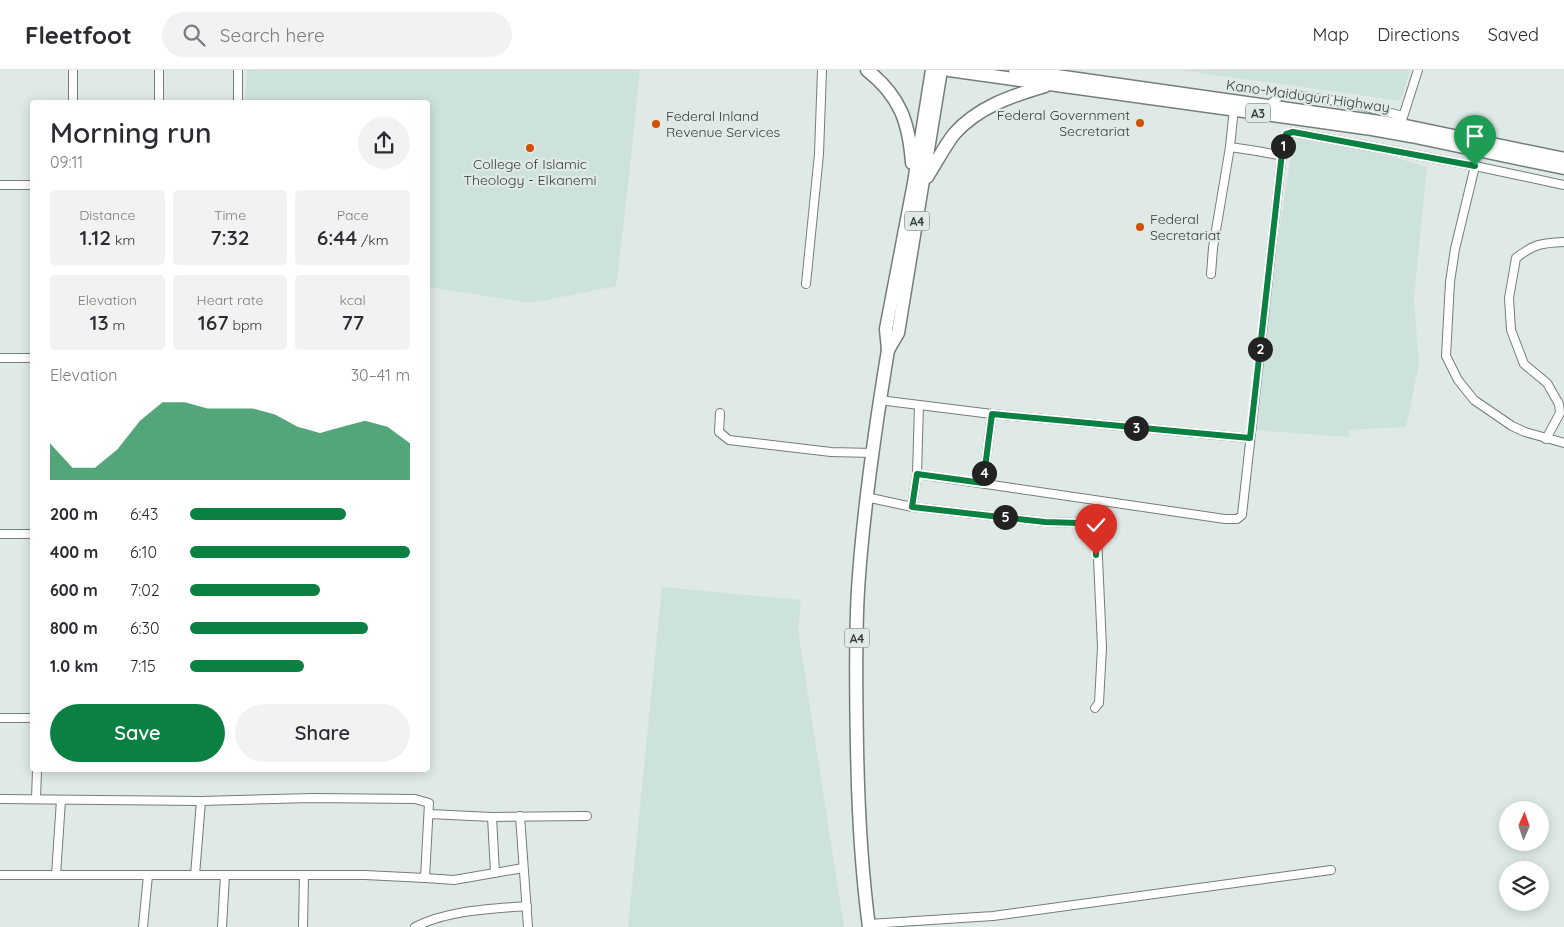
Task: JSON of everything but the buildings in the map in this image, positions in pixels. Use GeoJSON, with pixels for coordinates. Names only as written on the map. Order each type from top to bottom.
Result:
{"type":"FeatureCollection","features":[{"type":"Feature","properties":{"kind":"highway"},"geometry":{"type":"LineString","coordinates":[[867,70],[889,90],[906,120],[919,183]]}},
{"type":"Feature","properties":{"kind":"highway","name":"A4"},"geometry":{"type":"LineString","coordinates":[[932,70],[934,89]]}},
{"type":"Feature","properties":{"kind":"highway","name":"A4"},"geometry":{"type":"LineString","coordinates":[[869,926],[859,813],[856,721],[858,590],[866,497],[880,400],[888,350],[898,334],[934,89],[941,70]]}},
{"type":"Feature","properties":{"kind":"highway","name":"Kano-Maiduguri Highway"},"geometry":{"type":"LineString","coordinates":[[949,70],[1050,84],[1234,105],[1269,105],[1402,120],[1564,159]]}},
{"type":"Feature","properties":{"kind":"highway","name":"Kano-Maiduguri Highway"},"geometry":{"type":"LineString","coordinates":[[1015,70],[1107,82],[1402,134],[1564,168]]}},
{"type":"Feature","properties":{"kind":"highway"},"geometry":{"type":"LineString","coordinates":[[1090,70],[1107,82]]}},
{"type":"Feature","properties":{"kind":"highway"},"geometry":{"type":"LineString","coordinates":[[919,183],[954,135],[970,118],[991,105],[1050,84]]}},
{"type":"Feature","properties":{"kind":"street"},"geometry":{"type":"LineString","coordinates":[[73,70],[74,100]]}},
{"type":"Feature","properties":{"kind":"street"},"geometry":{"type":"LineString","coordinates":[[159,70],[159,100]]}},
{"type":"Feature","properties":{"kind":"street"},"geometry":{"type":"LineString","coordinates":[[238,70],[238,100]]}},
{"type":"Feature","properties":{"kind":"street"},"geometry":{"type":"LineString","coordinates":[[806,284],[819,154],[822,70]]}},
{"type":"Feature","properties":{"kind":"street"},"geometry":{"type":"LineString","coordinates":[[1402,120],[1418,70]]}},
{"type":"Feature","properties":{"kind":"street"},"geometry":{"type":"LineString","coordinates":[[1211,274],[1213,248],[1230,148],[1234,105]]}},
{"type":"Feature","properties":{"kind":"street"},"geometry":{"type":"LineString","coordinates":[[917,474],[1225,519],[1237,519],[1242,515],[1283,144],[1286,134],[1293,132],[1475,166],[1564,185]]}},
{"type":"Feature","properties":{"kind":"street"},"geometry":{"type":"LineString","coordinates":[[1230,148],[1283,156]]}},
{"type":"Feature","properties":{"kind":"street"},"geometry":{"type":"LineString","coordinates":[[1475,166],[1455,249],[1450,282],[1446,356],[1458,380],[1474,400],[1512,426],[1546,439],[1564,443]]}},
{"type":"Feature","properties":{"kind":"street"},"geometry":{"type":"LineString","coordinates":[[0,185],[30,185]]}},
{"type":"Feature","properties":{"kind":"street"},"geometry":{"type":"LineString","coordinates":[[1546,439],[1560,413],[1560,404],[1547,384],[1524,364],[1511,330],[1509,298],[1516,258],[1528,249],[1542,243],[1564,242]]}},
{"type":"Feature","properties":{"kind":"street"},"geometry":{"type":"LineString","coordinates":[[0,358],[30,358]]}},
{"type":"Feature","properties":{"kind":"street"},"geometry":{"type":"LineString","coordinates":[[880,400],[992,414],[1250,438]]}},
{"type":"Feature","properties":{"kind":"street"},"geometry":{"type":"LineString","coordinates":[[912,507],[917,474],[919,405]]}},
{"type":"Feature","properties":{"kind":"street"},"geometry":{"type":"LineString","coordinates":[[720,413],[719,432],[729,440],[831,452],[873,453]]}},
{"type":"Feature","properties":{"kind":"street"},"geometry":{"type":"LineString","coordinates":[[983,483],[992,414]]}},
{"type":"Feature","properties":{"kind":"street"},"geometry":{"type":"LineString","coordinates":[[866,497],[912,507],[1045,522],[1079,523],[1092,526],[1096,536],[1102,647],[1099,703],[1095,708]]}},
{"type":"Feature","properties":{"kind":"street"},"geometry":{"type":"LineString","coordinates":[[0,534],[30,534]]}},
{"type":"Feature","properties":{"kind":"street"},"geometry":{"type":"LineString","coordinates":[[0,718],[30,718]]}},
{"type":"Feature","properties":{"kind":"street"},"geometry":{"type":"LineString","coordinates":[[36,799],[37,772]]}},
{"type":"Feature","properties":{"kind":"street"},"geometry":{"type":"LineString","coordinates":[[0,799],[201,801],[313,798],[415,799],[429,802],[425,878]]}},
{"type":"Feature","properties":{"kind":"street"},"geometry":{"type":"LineString","coordinates":[[56,875],[61,800]]}},
{"type":"Feature","properties":{"kind":"street"},"geometry":{"type":"LineString","coordinates":[[195,875],[201,801]]}},
{"type":"Feature","properties":{"kind":"street"},"geometry":{"type":"LineString","coordinates":[[429,814],[492,817],[587,816]]}},
{"type":"Feature","properties":{"kind":"street"},"geometry":{"type":"LineString","coordinates":[[520,816],[528,927]]}},
{"type":"Feature","properties":{"kind":"street"},"geometry":{"type":"LineString","coordinates":[[492,817],[495,873]]}},
{"type":"Feature","properties":{"kind":"street"},"geometry":{"type":"LineString","coordinates":[[0,875],[304,875],[454,880],[523,868]]}},
{"type":"Feature","properties":{"kind":"street"},"geometry":{"type":"LineString","coordinates":[[869,926],[993,916],[1331,870]]}},
{"type":"Feature","properties":{"kind":"street"},"geometry":{"type":"LineString","coordinates":[[144,927],[148,875]]}},
{"type":"Feature","properties":{"kind":"street"},"geometry":{"type":"LineString","coordinates":[[222,927],[225,875]]}},
{"type":"Feature","properties":{"kind":"street"},"geometry":{"type":"LineString","coordinates":[[303,927],[304,875]]}},
{"type":"Feature","properties":{"kind":"street"},"geometry":{"type":"LineString","coordinates":[[415,927],[427,921],[457,914],[527,906]]}},
{"type":"Feature","properties":{"kind":"shaded area","name":"College of Islamic Theology - Elkanemi"},"geometry":{"type":"Polygon","coordinates":[[[247,70],[640,70],[616,286],[531,303],[430,287],[430,100],[245,100],[247,70]]]}},
{"type":"Feature","properties":{"kind":"shaded area"},"geometry":{"type":"Polygon","coordinates":[[[1180,70],[1410,70],[1401,101],[1180,70]]]}},
{"type":"Feature","properties":{"kind":"shaded area"},"geometry":{"type":"Polygon","coordinates":[[[1294,135],[1360,147],[1427,167],[1414,299],[1419,364],[1406,427],[1349,430],[1349,437],[1252,430],[1272,278],[1294,135]]]}},
{"type":"Feature","properties":{"kind":"shaded area"},"geometry":{"type":"Polygon","coordinates":[[[662,587],[801,600],[798,630],[844,927],[628,927],[662,587]]]}},
{"type":"Feature","properties":{"kind":"place","name":"Federal Government Secretariat"},"geometry":{"type":"Point","coordinates":[1140,123]}},
{"type":"Feature","properties":{"kind":"place","name":"Federal Inland Revenue Services"},"geometry":{"type":"Point","coordinates":[656,124]}},
{"type":"Feature","properties":{"kind":"place","name":"College of Islamic Theology - Elkanemi"},"geometry":{"type":"Point","coordinates":[530,148]}},
{"type":"Feature","properties":{"kind":"place","name":"Federal Secretariat"},"geometry":{"type":"Point","coordinates":[1140,227]}},
{"type":"Feature","properties":{"kind":"route"},"geometry":{"type":"LineString","coordinates":[[1096,555],[1096,536],[1092,526],[1079,523],[1045,522],[912,507],[917,474],[983,483],[992,414],[1250,438],[1283,144],[1286,134],[1293,132],[1475,166]]}}]}
